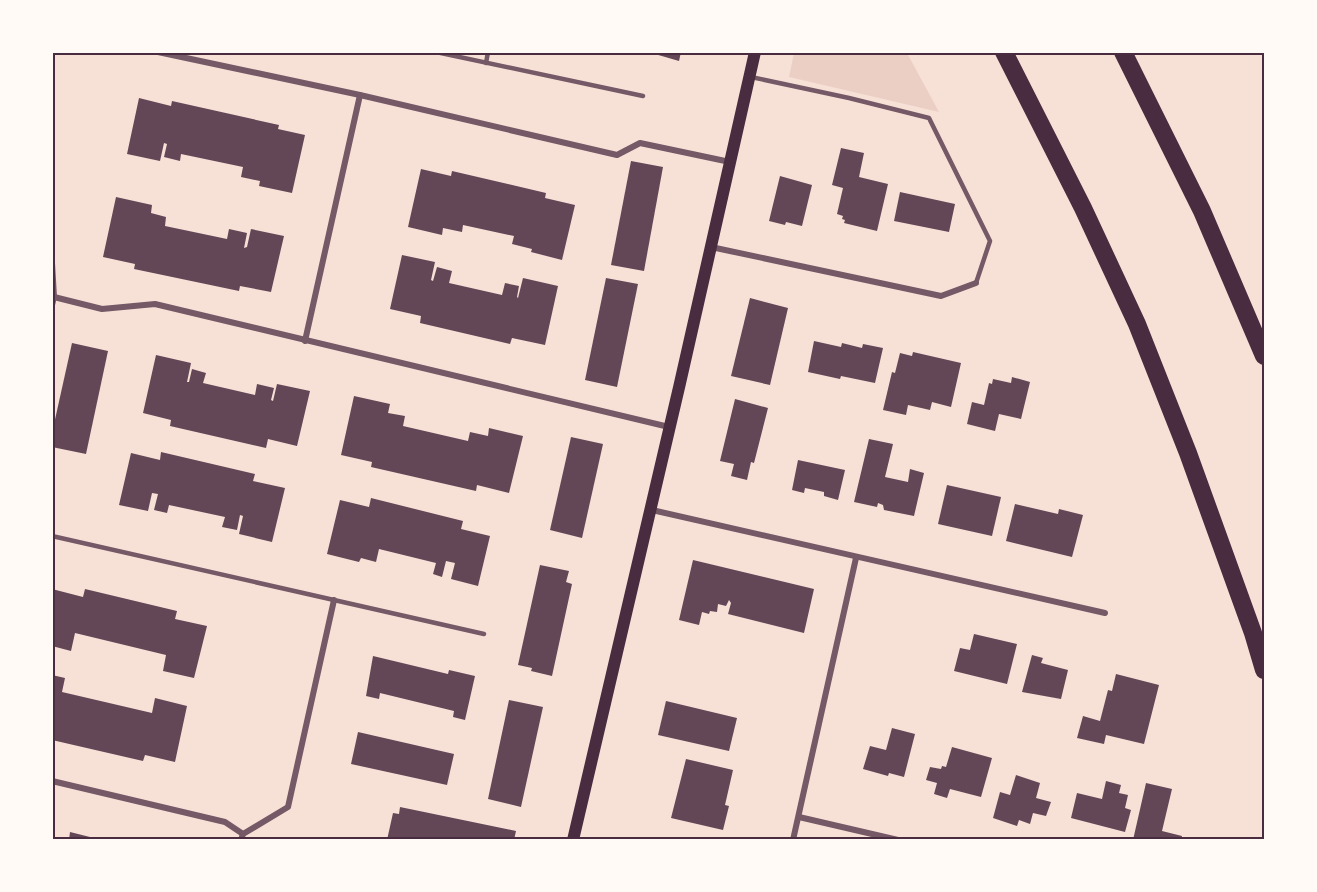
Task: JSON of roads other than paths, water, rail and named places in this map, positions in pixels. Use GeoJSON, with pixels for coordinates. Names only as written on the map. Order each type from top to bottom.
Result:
{"type":"FeatureCollection","features":[{"type":"Feature","properties":{"kind":"highway"},"geometry":{"type":"LineString","coordinates":[[1004,52],[1083,208],[1137,324],[1188,453],[1253,633],[1264,670]]}},
{"type":"Feature","properties":{"kind":"highway"},"geometry":{"type":"LineString","coordinates":[[1123,52],[1202,212],[1264,356]]}},
{"type":"Feature","properties":{"kind":"main road"},"geometry":{"type":"LineString","coordinates":[[573,840],[652,510],[755,52]]}},
{"type":"Feature","properties":{"kind":"street"},"geometry":{"type":"LineString","coordinates":[[158,52],[360,95],[617,155],[640,143],[730,162]]}},
{"type":"Feature","properties":{"kind":"street"},"geometry":{"type":"LineString","coordinates":[[305,341],[360,95]]}},
{"type":"Feature","properties":{"kind":"street"},"geometry":{"type":"LineString","coordinates":[[711,247],[941,296],[976,283]]}},
{"type":"Feature","properties":{"kind":"street"},"geometry":{"type":"LineString","coordinates":[[52,263],[54,297],[52,305]]}},
{"type":"Feature","properties":{"kind":"street"},"geometry":{"type":"LineString","coordinates":[[54,297],[102,309],[155,304],[669,427]]}},
{"type":"Feature","properties":{"kind":"street"},"geometry":{"type":"LineString","coordinates":[[652,510],[1105,613]]}},
{"type":"Feature","properties":{"kind":"street"},"geometry":{"type":"LineString","coordinates":[[793,840],[856,558]]}},
{"type":"Feature","properties":{"kind":"street"},"geometry":{"type":"LineString","coordinates":[[52,781],[225,822],[242,837],[288,807],[334,600]]}},
{"type":"Feature","properties":{"kind":"street"},"geometry":{"type":"LineString","coordinates":[[799,817],[898,840]]}},
{"type":"Feature","properties":{"kind":"lane"},"geometry":{"type":"LineString","coordinates":[[436,52],[643,96]]}},
{"type":"Feature","properties":{"kind":"lane"},"geometry":{"type":"LineString","coordinates":[[486,63],[488,52]]}},
{"type":"Feature","properties":{"kind":"lane"},"geometry":{"type":"LineString","coordinates":[[750,77],[929,118],[990,241],[976,283]]}},
{"type":"Feature","properties":{"kind":"lane"},"geometry":{"type":"LineString","coordinates":[[52,536],[484,634]]}}]}
